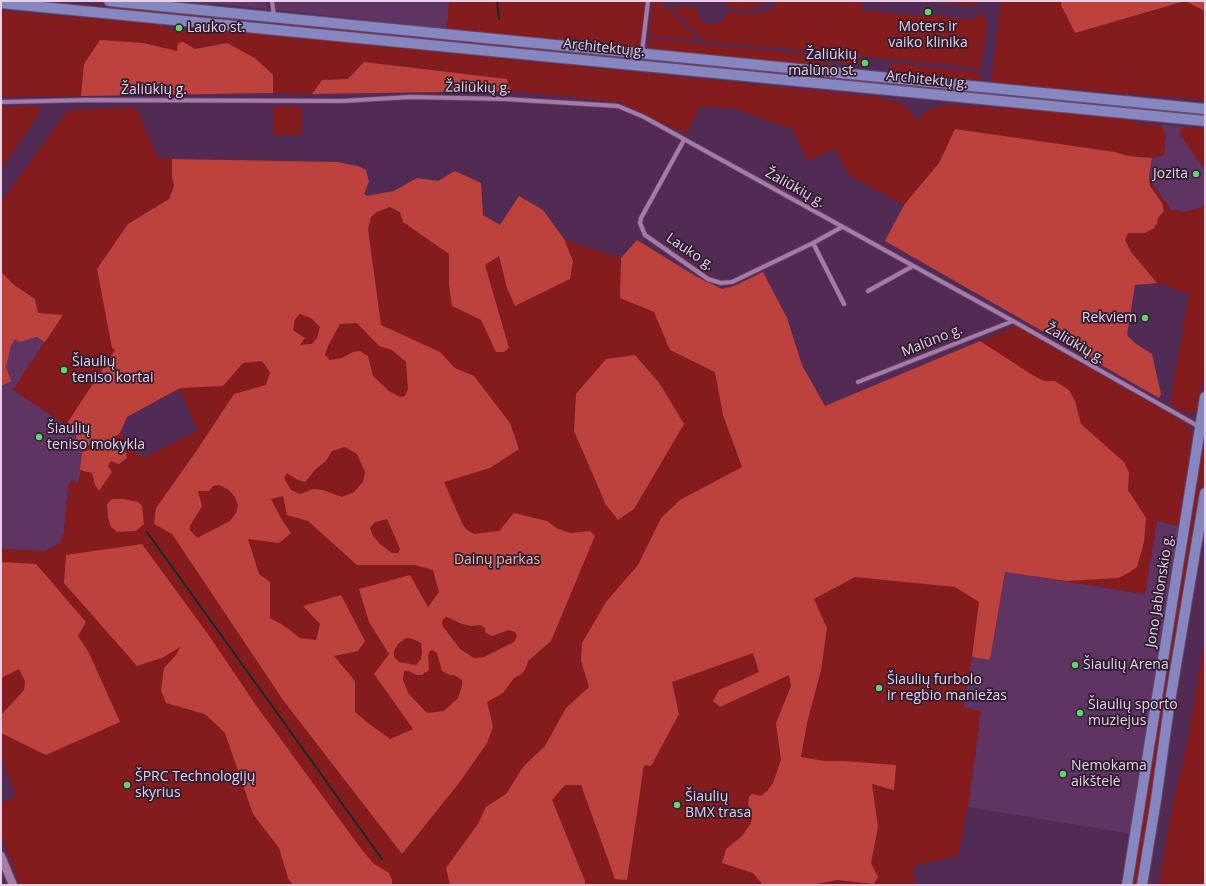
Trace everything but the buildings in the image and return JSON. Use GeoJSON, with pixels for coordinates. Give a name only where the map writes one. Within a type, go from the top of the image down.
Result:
{"type":"FeatureCollection","features":[{"type":"Feature","properties":{"kind":"main road","name":"Architektų g."},"geometry":{"type":"LineString","coordinates":[[109,1],[1205,109]]}},
{"type":"Feature","properties":{"kind":"main road","name":"Architektų g."},"geometry":{"type":"LineString","coordinates":[[1,4],[274,29],[1205,121]]}},
{"type":"Feature","properties":{"kind":"main road"},"geometry":{"type":"LineString","coordinates":[[274,17],[274,29]]}},
{"type":"Feature","properties":{"kind":"main road"},"geometry":{"type":"LineString","coordinates":[[535,55],[536,43]]}},
{"type":"Feature","properties":{"kind":"main road"},"geometry":{"type":"LineString","coordinates":[[743,76],[744,64]]}},
{"type":"Feature","properties":{"kind":"main road"},"geometry":{"type":"LineString","coordinates":[[1038,105],[1040,93]]}},
{"type":"Feature","properties":{"kind":"main road"},"geometry":{"type":"LineString","coordinates":[[1171,117],[1172,106]]}},
{"type":"Feature","properties":{"kind":"main road","name":"Jono Jablonskio g."},"geometry":{"type":"LineString","coordinates":[[1127,885],[1203,429],[1205,397]]}},
{"type":"Feature","properties":{"kind":"main road","name":"Jono Jablonskio g."},"geometry":{"type":"LineString","coordinates":[[1142,885],[1169,707],[1205,493]]}},
{"type":"Feature","properties":{"kind":"main road"},"geometry":{"type":"LineString","coordinates":[[1,856],[13,885]]}},
{"type":"Feature","properties":{"kind":"street"},"geometry":{"type":"LineString","coordinates":[[272,1],[274,17]]}},
{"type":"Feature","properties":{"kind":"street"},"geometry":{"type":"LineString","coordinates":[[642,54],[648,1]]}},
{"type":"Feature","properties":{"kind":"street","name":"Žaliūkių g."},"geometry":{"type":"LineString","coordinates":[[1,102],[87,100],[342,101],[410,97],[504,99],[608,104],[618,106],[627,109],[842,226],[1203,429]]}},
{"type":"Feature","properties":{"kind":"street","name":"Lauko g."},"geometry":{"type":"LineString","coordinates":[[684,140],[641,218],[641,227],[644,235],[708,279],[721,283],[732,282],[813,243],[842,226]]}},
{"type":"Feature","properties":{"kind":"street"},"geometry":{"type":"LineString","coordinates":[[813,243],[844,304]]}},
{"type":"Feature","properties":{"kind":"street"},"geometry":{"type":"LineString","coordinates":[[868,291],[913,266]]}},
{"type":"Feature","properties":{"kind":"street","name":"Malūno g."},"geometry":{"type":"LineString","coordinates":[[858,382],[1013,321]]}},
{"type":"Feature","properties":{"kind":"shaded area"},"geometry":{"type":"Polygon","coordinates":[[[172,1],[266,1],[267,9],[219,4],[196,5],[172,3],[172,1]]]}},
{"type":"Feature","properties":{"kind":"shaded area"},"geometry":{"type":"Polygon","coordinates":[[[275,1],[449,1],[447,29],[276,10],[275,1]]]}},
{"type":"Feature","properties":{"kind":"shaded area"},"geometry":{"type":"Polygon","coordinates":[[[1159,125],[1185,127],[1182,128],[1180,135],[1205,170],[1205,204],[1201,208],[1183,212],[1171,210],[1149,179],[1152,158],[1159,157],[1163,127],[1159,125]]]}},
{"type":"Feature","properties":{"kind":"shaded area","name":"Šiaulių teniso mokykla"},"geometry":{"type":"Polygon","coordinates":[[[63,315],[66,425],[77,429],[75,445],[83,446],[79,482],[68,486],[64,533],[59,543],[45,551],[1,549],[1,395],[2,386],[11,381],[6,367],[11,346],[15,339],[19,342],[37,337],[63,315]]]}},
{"type":"Feature","properties":{"kind":"shaded area"},"geometry":{"type":"Polygon","coordinates":[[[1157,521],[1180,526],[1132,834],[968,807],[981,711],[963,708],[972,657],[990,660],[1005,572],[1145,594],[1157,521]]]}},
{"type":"Feature","properties":{"kind":"green space"},"geometry":{"type":"Polygon","coordinates":[[[2,1],[43,1],[220,17],[195,17],[2,1]]]}},
{"type":"Feature","properties":{"kind":"green space"},"geometry":{"type":"Polygon","coordinates":[[[449,1],[645,1],[641,44],[636,49],[447,29],[449,1]]]}},
{"type":"Feature","properties":{"kind":"green space"},"geometry":{"type":"Polygon","coordinates":[[[653,1],[660,1],[699,40],[649,36],[653,1]]]}},
{"type":"Feature","properties":{"kind":"green space"},"geometry":{"type":"Polygon","coordinates":[[[728,1],[766,1],[760,7],[744,10],[728,8],[728,1]]]}},
{"type":"Feature","properties":{"kind":"green space"},"geometry":{"type":"Polygon","coordinates":[[[778,1],[854,1],[854,3],[862,1],[861,8],[863,10],[975,20],[977,13],[980,13],[987,21],[981,68],[704,41],[670,6],[697,8],[697,13],[701,21],[712,25],[721,22],[726,17],[728,11],[744,13],[764,12],[772,8],[778,1]]]}},
{"type":"Feature","properties":{"kind":"green space"},"geometry":{"type":"Polygon","coordinates":[[[926,1],[978,1],[976,6],[926,1]]]}},
{"type":"Feature","properties":{"kind":"green space"},"geometry":{"type":"Polygon","coordinates":[[[1001,1],[1062,1],[1061,5],[1075,33],[1185,1],[1205,11],[1205,100],[991,83],[1001,1]]]}},
{"type":"Feature","properties":{"kind":"green space"},"geometry":{"type":"Polygon","coordinates":[[[1062,1],[1185,1],[1075,33],[1061,5],[1062,1]]]}},
{"type":"Feature","properties":{"kind":"green space"},"geometry":{"type":"Polygon","coordinates":[[[1185,1],[1205,1],[1205,11],[1185,1]]]}},
{"type":"Feature","properties":{"kind":"green space"},"geometry":{"type":"Polygon","coordinates":[[[1,11],[153,23],[178,31],[208,30],[275,35],[879,97],[902,104],[913,113],[912,118],[920,120],[923,113],[938,106],[954,105],[1001,108],[1016,107],[1127,118],[1141,124],[1159,125],[1163,127],[1166,136],[1164,155],[1152,158],[1128,156],[1115,152],[955,129],[939,163],[904,205],[849,175],[835,149],[808,161],[792,129],[735,109],[700,106],[686,134],[619,102],[511,91],[507,79],[364,62],[348,79],[322,80],[312,94],[273,93],[273,74],[227,43],[177,51],[143,43],[84,64],[81,96],[1,97],[1,11]]]}},
{"type":"Feature","properties":{"kind":"green space"},"geometry":{"type":"Polygon","coordinates":[[[279,22],[529,48],[531,50],[279,25],[279,22]]]}},
{"type":"Feature","properties":{"kind":"green space"},"geometry":{"type":"Polygon","coordinates":[[[649,38],[803,54],[832,64],[824,66],[654,50],[648,45],[649,38]]]}},
{"type":"Feature","properties":{"kind":"green space"},"geometry":{"type":"Polygon","coordinates":[[[100,40],[143,43],[177,51],[178,43],[183,42],[195,49],[227,43],[255,58],[273,75],[273,93],[81,96],[84,64],[100,40]]]}},
{"type":"Feature","properties":{"kind":"green space"},"geometry":{"type":"Polygon","coordinates":[[[540,48],[738,68],[739,70],[540,52],[538,50],[540,48]]]}},
{"type":"Feature","properties":{"kind":"green space"},"geometry":{"type":"Polygon","coordinates":[[[816,55],[861,60],[861,65],[835,62],[816,55]]]}},
{"type":"Feature","properties":{"kind":"green space"},"geometry":{"type":"Polygon","coordinates":[[[364,62],[507,79],[511,91],[312,94],[322,80],[348,79],[364,62]]]}},
{"type":"Feature","properties":{"kind":"green space"},"geometry":{"type":"Polygon","coordinates":[[[894,63],[981,72],[980,82],[889,73],[889,67],[894,63]]]}},
{"type":"Feature","properties":{"kind":"green space"},"geometry":{"type":"Polygon","coordinates":[[[747,69],[1034,98],[747,71],[747,69]]]}},
{"type":"Feature","properties":{"kind":"green space"},"geometry":{"type":"Polygon","coordinates":[[[1044,99],[1167,110],[1169,113],[1045,101],[1044,99]]]}},
{"type":"Feature","properties":{"kind":"green space"},"geometry":{"type":"Polygon","coordinates":[[[38,106],[41,111],[1,170],[1,107],[38,106]]]}},
{"type":"Feature","properties":{"kind":"green space"},"geometry":{"type":"Polygon","coordinates":[[[273,106],[301,107],[301,135],[273,135],[273,106]]]}},
{"type":"Feature","properties":{"kind":"green space","name":"Dainų parkas"},"geometry":{"type":"Polygon","coordinates":[[[136,107],[158,158],[337,162],[358,166],[366,170],[369,181],[364,194],[367,196],[394,191],[417,178],[438,181],[455,171],[481,183],[483,215],[500,225],[519,196],[543,210],[564,239],[621,258],[637,240],[697,277],[722,289],[734,286],[763,272],[787,318],[802,365],[825,406],[1016,326],[1185,423],[1190,428],[1193,435],[1180,526],[1157,521],[1145,594],[1005,572],[990,660],[972,657],[963,707],[981,711],[968,807],[958,856],[913,866],[916,885],[20,885],[1,835],[1,803],[16,797],[1,756],[1,549],[45,551],[59,543],[64,533],[68,486],[71,481],[79,482],[83,446],[75,445],[76,429],[66,425],[13,390],[62,315],[1,309],[1,202],[68,110],[136,107]],[[180,389],[127,417],[120,433],[142,458],[198,431],[180,389]]]}},
{"type":"Feature","properties":{"kind":"green space"},"geometry":{"type":"Polygon","coordinates":[[[1185,127],[1205,128],[1205,170],[1180,135],[1181,129],[1185,127]]]}},
{"type":"Feature","properties":{"kind":"green space"},"geometry":{"type":"Polygon","coordinates":[[[955,129],[1115,152],[1128,156],[1152,158],[1149,176],[1150,186],[1162,203],[1164,211],[1158,218],[1153,229],[1145,233],[1128,233],[1125,240],[1131,252],[1157,283],[1135,285],[1127,335],[1136,344],[1152,354],[1161,394],[1159,398],[885,241],[904,205],[939,163],[955,129]]]}},
{"type":"Feature","properties":{"kind":"green space"},"geometry":{"type":"Polygon","coordinates":[[[172,159],[337,162],[358,166],[366,170],[369,181],[364,194],[367,196],[394,191],[417,178],[438,181],[455,171],[481,183],[483,215],[500,225],[519,196],[543,210],[564,239],[573,261],[570,279],[515,306],[507,288],[499,256],[485,265],[509,348],[504,352],[496,352],[481,320],[452,306],[449,285],[449,254],[403,222],[400,212],[390,207],[377,212],[371,217],[368,229],[381,325],[440,352],[455,368],[474,376],[510,423],[519,449],[490,468],[444,482],[463,525],[467,530],[474,534],[499,531],[514,513],[547,521],[558,529],[571,533],[590,531],[595,536],[551,641],[528,661],[525,670],[514,678],[503,693],[487,702],[493,727],[487,743],[459,783],[402,854],[283,700],[172,534],[154,524],[156,508],[234,394],[266,385],[270,372],[262,361],[243,363],[223,386],[180,388],[127,417],[120,433],[111,440],[83,446],[75,445],[77,429],[66,425],[115,350],[112,348],[97,269],[128,224],[169,199],[174,186],[172,176],[172,159]],[[300,314],[295,319],[293,330],[305,338],[300,345],[312,344],[317,338],[320,327],[311,318],[300,314]],[[357,323],[340,324],[328,346],[325,355],[330,360],[342,358],[353,352],[360,351],[368,356],[373,376],[389,391],[400,397],[405,396],[408,389],[406,362],[392,350],[379,346],[357,323]],[[345,447],[332,451],[326,461],[315,470],[305,482],[298,480],[287,473],[284,478],[291,490],[300,494],[313,489],[323,490],[342,497],[354,492],[363,482],[365,472],[357,454],[345,447]],[[219,485],[213,486],[209,491],[198,491],[202,506],[190,526],[190,530],[197,538],[230,521],[236,513],[238,505],[235,497],[229,490],[219,485]],[[283,496],[271,499],[291,533],[279,543],[248,539],[259,574],[270,582],[270,618],[283,625],[300,638],[316,640],[320,624],[303,606],[341,595],[365,641],[358,651],[334,656],[355,681],[355,712],[390,739],[413,729],[374,674],[389,654],[369,622],[359,589],[410,575],[428,607],[439,592],[433,570],[415,565],[357,565],[308,521],[287,515],[283,496]],[[387,519],[375,522],[370,528],[373,536],[380,544],[392,553],[398,553],[400,549],[387,519]],[[447,617],[443,619],[442,625],[460,649],[474,658],[484,657],[514,642],[517,636],[515,632],[509,630],[492,636],[486,633],[484,627],[480,625],[472,626],[462,624],[447,617]],[[406,638],[398,644],[394,651],[394,657],[399,662],[416,665],[421,659],[421,643],[413,639],[406,638]],[[433,650],[430,651],[428,655],[429,670],[422,675],[404,671],[403,680],[408,693],[427,713],[444,711],[458,698],[462,686],[462,680],[454,675],[450,675],[442,671],[437,653],[433,650]]]}},
{"type":"Feature","properties":{"kind":"green space"},"geometry":{"type":"Polygon","coordinates":[[[1149,179],[1171,210],[1183,212],[1201,208],[1205,204],[1205,367],[1198,407],[1196,412],[1192,413],[1186,414],[1170,404],[1189,294],[1157,283],[1131,252],[1125,240],[1128,233],[1145,233],[1157,223],[1158,218],[1164,211],[1162,203],[1150,186],[1149,179]]]}},
{"type":"Feature","properties":{"kind":"green space"},"geometry":{"type":"Polygon","coordinates":[[[637,240],[697,277],[722,289],[734,286],[763,272],[787,318],[802,365],[825,406],[980,341],[1034,376],[1044,381],[1055,381],[1069,390],[1075,401],[1081,424],[1124,462],[1129,473],[1128,490],[1146,518],[1144,542],[1137,567],[1118,578],[1066,581],[1005,572],[990,660],[972,657],[979,602],[955,587],[855,577],[814,599],[827,628],[821,670],[807,723],[801,757],[824,761],[896,765],[894,790],[872,784],[878,827],[871,863],[878,877],[874,884],[837,880],[812,885],[763,885],[753,873],[722,863],[726,849],[742,836],[751,823],[752,818],[748,804],[749,797],[752,794],[761,796],[768,790],[773,783],[781,760],[776,723],[791,686],[789,675],[720,707],[713,701],[719,690],[759,672],[753,653],[672,682],[679,714],[651,766],[644,765],[627,880],[615,879],[581,785],[565,785],[552,800],[585,881],[585,885],[450,885],[446,868],[478,824],[486,807],[506,794],[523,767],[545,746],[566,708],[589,687],[581,661],[582,643],[606,602],[638,565],[661,518],[680,500],[742,467],[723,415],[715,372],[670,350],[654,312],[620,298],[621,258],[637,240]]]}},
{"type":"Feature","properties":{"kind":"green space"},"geometry":{"type":"Polygon","coordinates":[[[1,272],[14,285],[35,299],[38,313],[63,315],[45,342],[37,337],[19,342],[15,339],[11,346],[6,367],[11,381],[1,386],[1,272]]]}},
{"type":"Feature","properties":{"kind":"green space"},"geometry":{"type":"Polygon","coordinates":[[[635,355],[660,384],[684,424],[634,509],[618,520],[606,505],[574,431],[576,394],[606,359],[635,355]]]}},
{"type":"Feature","properties":{"kind":"green space"},"geometry":{"type":"Polygon","coordinates":[[[1204,435],[1205,465],[1137,885],[1134,885],[1134,869],[1204,435]]]}},
{"type":"Feature","properties":{"kind":"green space"},"geometry":{"type":"Polygon","coordinates":[[[123,441],[127,458],[119,464],[111,461],[108,466],[112,472],[99,491],[95,485],[92,473],[80,470],[82,452],[123,441]]]}},
{"type":"Feature","properties":{"kind":"green space"},"geometry":{"type":"Polygon","coordinates":[[[112,499],[123,499],[138,502],[142,506],[144,524],[136,531],[117,532],[111,527],[108,518],[107,504],[112,499]]]}},
{"type":"Feature","properties":{"kind":"green space"},"geometry":{"type":"Polygon","coordinates":[[[142,544],[210,637],[255,704],[362,850],[374,864],[389,873],[392,880],[392,885],[293,885],[288,878],[279,848],[253,814],[225,733],[205,714],[166,703],[161,690],[164,668],[177,654],[180,647],[162,658],[137,666],[64,583],[66,555],[142,544]]]}},
{"type":"Feature","properties":{"kind":"green space"},"geometry":{"type":"Polygon","coordinates":[[[1,562],[36,564],[86,622],[78,636],[89,653],[120,722],[46,755],[1,733],[1,715],[24,690],[25,681],[19,669],[1,678],[1,562]]]}},
{"type":"Feature","properties":{"kind":"green space"},"geometry":{"type":"Polygon","coordinates":[[[1205,633],[1205,885],[1159,885],[1172,808],[1188,740],[1205,633]]]}},
{"type":"Feature","properties":{"kind":"waterway"},"geometry":{"type":"LineString","coordinates":[[497,1],[499,19]]}},
{"type":"Feature","properties":{"kind":"waterway"},"geometry":{"type":"LineString","coordinates":[[147,532],[382,859]]}},
{"type":"Feature","properties":{"kind":"place","name":"Moters ir vaiko klinika"},"geometry":{"type":"Point","coordinates":[928,12]}},
{"type":"Feature","properties":{"kind":"place","name":"Lauko st."},"geometry":{"type":"Point","coordinates":[179,28]}},
{"type":"Feature","properties":{"kind":"place","name":"Žaliūkių malūno st."},"geometry":{"type":"Point","coordinates":[865,63]}},
{"type":"Feature","properties":{"kind":"place","name":"Jozita"},"geometry":{"type":"Point","coordinates":[1196,174]}},
{"type":"Feature","properties":{"kind":"place","name":"Rekviem"},"geometry":{"type":"Point","coordinates":[1145,318]}},
{"type":"Feature","properties":{"kind":"place","name":"Šiaulių teniso kortai"},"geometry":{"type":"Point","coordinates":[64,370]}},
{"type":"Feature","properties":{"kind":"place","name":"Šiaulių teniso mokykla"},"geometry":{"type":"Point","coordinates":[39,437]}},
{"type":"Feature","properties":{"kind":"place","name":"Šiaulių Arena"},"geometry":{"type":"Point","coordinates":[1075,665]}},
{"type":"Feature","properties":{"kind":"place","name":"Šiaulių furbolo ir regbio maniežas"},"geometry":{"type":"Point","coordinates":[879,688]}},
{"type":"Feature","properties":{"kind":"place","name":"Šiaulių sporto muziejus"},"geometry":{"type":"Point","coordinates":[1080,713]}},
{"type":"Feature","properties":{"kind":"place","name":"Nemokama aikštelė"},"geometry":{"type":"Point","coordinates":[1063,774]}},
{"type":"Feature","properties":{"kind":"place","name":"ŠPRC Technologijų skyrius"},"geometry":{"type":"Point","coordinates":[127,785]}},
{"type":"Feature","properties":{"kind":"place","name":"Šiaulių BMX trasa"},"geometry":{"type":"Point","coordinates":[677,805]}}]}
